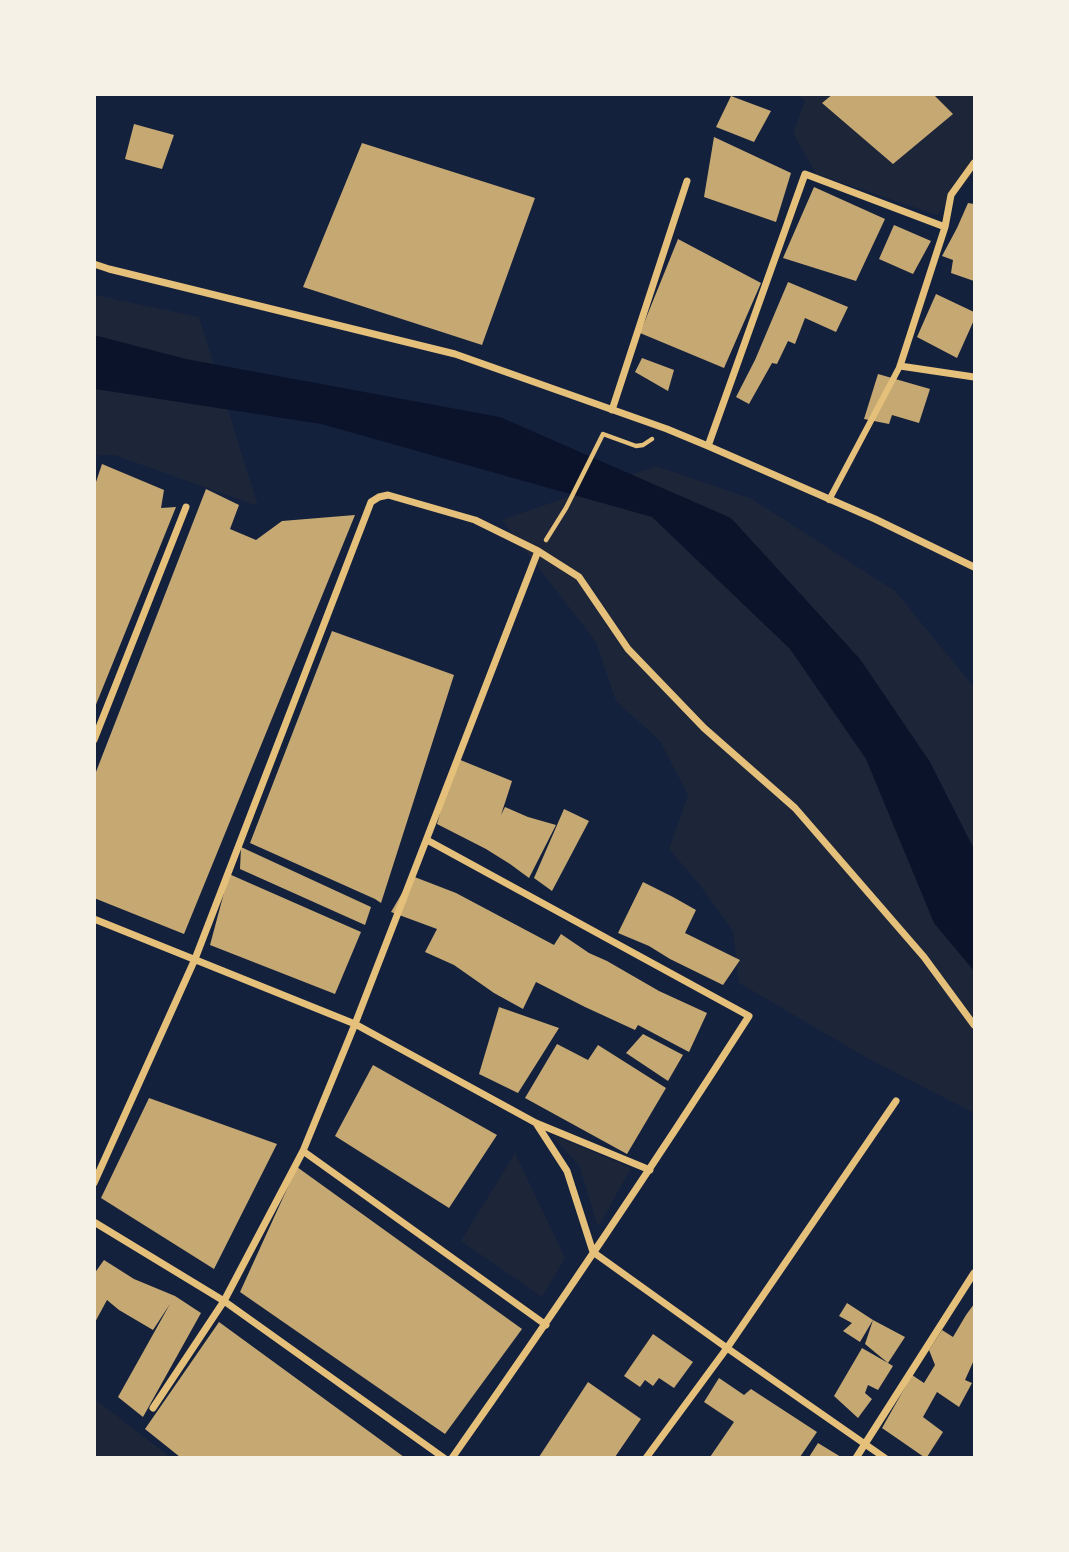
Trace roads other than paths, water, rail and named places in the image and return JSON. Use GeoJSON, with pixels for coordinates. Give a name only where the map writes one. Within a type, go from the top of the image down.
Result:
{"type":"FeatureCollection","features":[{"type":"Feature","properties":{"kind":"street"},"geometry":{"type":"LineString","coordinates":[[830,500],[900,366],[945,228],[951,195],[975,163]]}},
{"type":"Feature","properties":{"kind":"street"},"geometry":{"type":"LineString","coordinates":[[708,446],[805,174],[945,228]]}},
{"type":"Feature","properties":{"kind":"street"},"geometry":{"type":"LineString","coordinates":[[612,410],[687,181]]}},
{"type":"Feature","properties":{"kind":"street"},"geometry":{"type":"LineString","coordinates":[[94,264],[455,354],[667,429],[875,519],[975,567]]}},
{"type":"Feature","properties":{"kind":"street"},"geometry":{"type":"LineString","coordinates":[[900,366],[975,377]]}},
{"type":"Feature","properties":{"kind":"street"},"geometry":{"type":"LineString","coordinates":[[94,1183],[195,959],[371,502],[379,496],[388,495],[475,520],[538,551],[579,578],[628,649],[704,728],[795,808],[924,957],[975,1025]]}},
{"type":"Feature","properties":{"kind":"street"},"geometry":{"type":"LineString","coordinates":[[94,740],[186,507]]}},
{"type":"Feature","properties":{"kind":"street"},"geometry":{"type":"LineString","coordinates":[[153,1408],[224,1301],[303,1151],[355,1024],[538,551]]}},
{"type":"Feature","properties":{"kind":"street"},"geometry":{"type":"LineString","coordinates":[[426,840],[749,1016],[546,1325],[452,1458]]}},
{"type":"Feature","properties":{"kind":"street"},"geometry":{"type":"LineString","coordinates":[[94,919],[355,1024],[536,1123],[650,1170]]}},
{"type":"Feature","properties":{"kind":"street"},"geometry":{"type":"LineString","coordinates":[[646,1458],[727,1348],[896,1101]]}},
{"type":"Feature","properties":{"kind":"street"},"geometry":{"type":"LineString","coordinates":[[536,1123],[567,1171],[593,1252],[885,1458]]}},
{"type":"Feature","properties":{"kind":"street"},"geometry":{"type":"LineString","coordinates":[[303,1151],[546,1325]]}},
{"type":"Feature","properties":{"kind":"street"},"geometry":{"type":"LineString","coordinates":[[94,1222],[224,1301],[444,1458]]}},
{"type":"Feature","properties":{"kind":"street"},"geometry":{"type":"LineString","coordinates":[[856,1458],[975,1273]]}}]}
